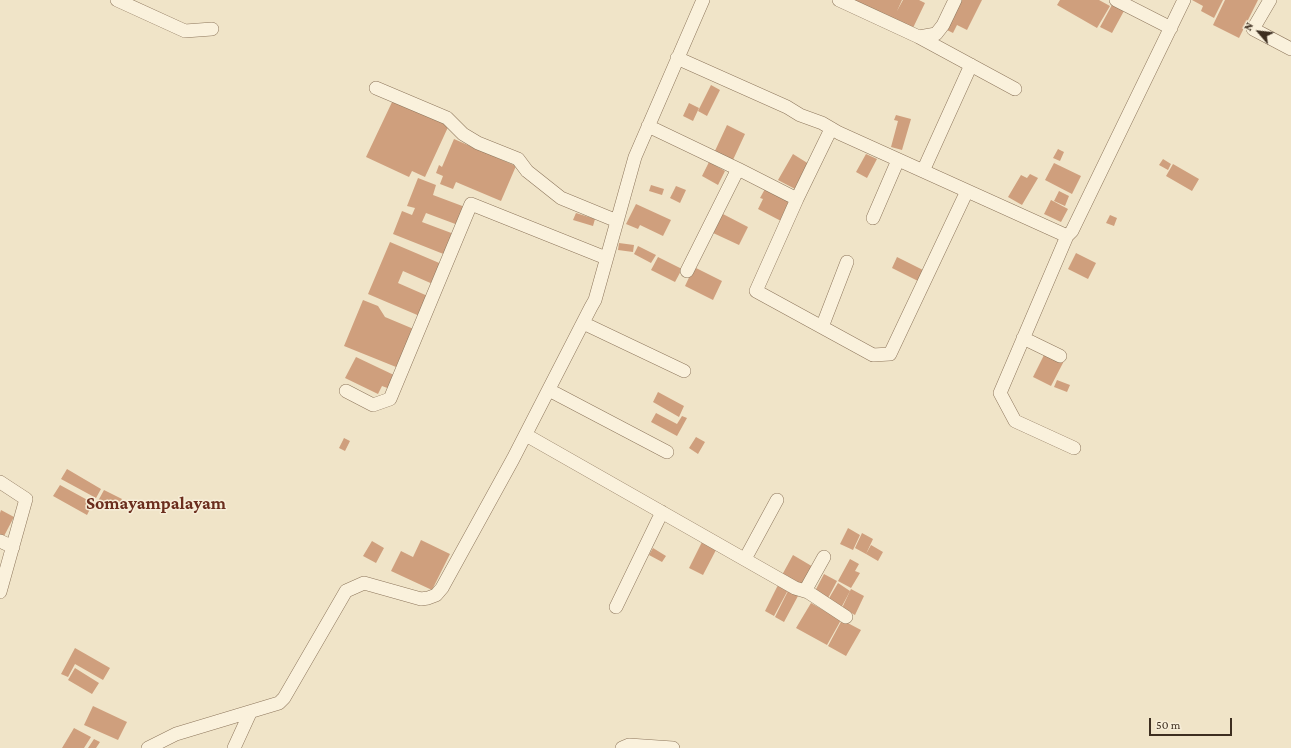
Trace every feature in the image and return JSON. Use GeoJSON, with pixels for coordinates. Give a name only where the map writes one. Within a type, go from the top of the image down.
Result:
{"type":"FeatureCollection","features":[{"type":"Feature","properties":{"kind":"street"},"geometry":{"type":"LineString","coordinates":[[117,0],[185,31],[212,29]]}},
{"type":"Feature","properties":{"kind":"street"},"geometry":{"type":"LineString","coordinates":[[148,748],[176,734],[276,705],[282,701],[346,590],[364,583],[421,599],[436,595],[446,581],[526,435],[595,300],[635,157],[703,0]]}},
{"type":"Feature","properties":{"kind":"street"},"geometry":{"type":"LineString","coordinates":[[839,0],[919,37],[1016,89]]}},
{"type":"Feature","properties":{"kind":"street"},"geometry":{"type":"LineString","coordinates":[[919,37],[936,34],[943,25],[955,0]]}},
{"type":"Feature","properties":{"kind":"street"},"geometry":{"type":"LineString","coordinates":[[1116,0],[1171,28]]}},
{"type":"Feature","properties":{"kind":"street"},"geometry":{"type":"LineString","coordinates":[[1074,448],[1015,421],[1000,393],[1067,236],[1072,231],[1184,0]]}},
{"type":"Feature","properties":{"kind":"street"},"geometry":{"type":"LineString","coordinates":[[1270,0],[1253,29],[1291,49]]}},
{"type":"Feature","properties":{"kind":"street"},"geometry":{"type":"LineString","coordinates":[[677,58],[1067,236]]}},
{"type":"Feature","properties":{"kind":"street"},"geometry":{"type":"LineString","coordinates":[[923,171],[971,65]]}},
{"type":"Feature","properties":{"kind":"street"},"geometry":{"type":"LineString","coordinates":[[376,88],[447,118],[463,134],[478,143],[518,159],[527,171],[561,198],[617,221]]}},
{"type":"Feature","properties":{"kind":"street"},"geometry":{"type":"LineString","coordinates":[[648,126],[797,199]]}},
{"type":"Feature","properties":{"kind":"street"},"geometry":{"type":"LineString","coordinates":[[831,129],[797,199],[756,291],[873,355],[890,354],[967,191]]}},
{"type":"Feature","properties":{"kind":"street"},"geometry":{"type":"LineString","coordinates":[[873,218],[898,160]]}},
{"type":"Feature","properties":{"kind":"street"},"geometry":{"type":"LineString","coordinates":[[687,270],[738,169]]}},
{"type":"Feature","properties":{"kind":"street"},"geometry":{"type":"LineString","coordinates":[[346,392],[373,405],[390,399],[471,204],[606,258]]}},
{"type":"Feature","properties":{"kind":"street"},"geometry":{"type":"LineString","coordinates":[[822,327],[847,262]]}},
{"type":"Feature","properties":{"kind":"street"},"geometry":{"type":"LineString","coordinates":[[583,323],[684,371]]}},
{"type":"Feature","properties":{"kind":"street"},"geometry":{"type":"LineString","coordinates":[[1023,338],[1060,356]]}},
{"type":"Feature","properties":{"kind":"street"},"geometry":{"type":"LineString","coordinates":[[549,390],[667,452]]}},
{"type":"Feature","properties":{"kind":"street"},"geometry":{"type":"LineString","coordinates":[[526,435],[795,588],[805,591],[846,617]]}},
{"type":"Feature","properties":{"kind":"street"},"geometry":{"type":"LineString","coordinates":[[0,482],[26,499],[0,592]]}},
{"type":"Feature","properties":{"kind":"street"},"geometry":{"type":"LineString","coordinates":[[745,559],[777,500]]}},
{"type":"Feature","properties":{"kind":"street"},"geometry":{"type":"LineString","coordinates":[[616,607],[662,512]]}},
{"type":"Feature","properties":{"kind":"street"},"geometry":{"type":"LineString","coordinates":[[0,541],[13,547]]}},
{"type":"Feature","properties":{"kind":"street"},"geometry":{"type":"LineString","coordinates":[[805,591],[824,557]]}},
{"type":"Feature","properties":{"kind":"street"},"geometry":{"type":"LineString","coordinates":[[234,748],[250,713]]}},
{"type":"Feature","properties":{"kind":"street"},"geometry":{"type":"LineString","coordinates":[[622,748],[629,745],[673,748]]}},
{"type":"Feature","properties":{"kind":"building"},"geometry":{"type":"Polygon","coordinates":[[[848,0],[902,0],[897,11],[903,0],[919,0],[925,3],[912,30],[848,0]]]}},
{"type":"Feature","properties":{"kind":"building"},"geometry":{"type":"Polygon","coordinates":[[[959,0],[982,0],[967,30],[957,25],[953,33],[947,30],[959,0]]]}},
{"type":"Feature","properties":{"kind":"building"},"geometry":{"type":"Polygon","coordinates":[[[1060,0],[1099,0],[1110,6],[1097,28],[1057,5],[1060,0]]]}},
{"type":"Feature","properties":{"kind":"building"},"geometry":{"type":"Polygon","coordinates":[[[1192,0],[1223,0],[1214,18],[1201,11],[1203,6],[1192,0]]]}},
{"type":"Feature","properties":{"kind":"building"},"geometry":{"type":"Polygon","coordinates":[[[1225,0],[1258,0],[1239,38],[1213,25],[1225,0]]]}},
{"type":"Feature","properties":{"kind":"building"},"geometry":{"type":"Polygon","coordinates":[[[1113,3],[1125,9],[1112,33],[1100,27],[1113,3]]]}},
{"type":"Feature","properties":{"kind":"building"},"geometry":{"type":"Polygon","coordinates":[[[711,85],[720,90],[707,116],[698,111],[711,85]]]}},
{"type":"Feature","properties":{"kind":"building"},"geometry":{"type":"Polygon","coordinates":[[[393,100],[449,125],[425,177],[412,171],[409,177],[366,157],[393,100]]]}},
{"type":"Feature","properties":{"kind":"building"},"geometry":{"type":"Polygon","coordinates":[[[689,103],[699,108],[693,121],[683,116],[689,103]]]}},
{"type":"Feature","properties":{"kind":"building"},"geometry":{"type":"Polygon","coordinates":[[[896,115],[911,119],[902,150],[891,147],[898,121],[894,120],[896,115]]]}},
{"type":"Feature","properties":{"kind":"building"},"geometry":{"type":"Polygon","coordinates":[[[727,125],[745,134],[732,162],[714,153],[727,125]]]}},
{"type":"Feature","properties":{"kind":"building"},"geometry":{"type":"Polygon","coordinates":[[[454,139],[516,166],[501,201],[456,182],[453,189],[440,184],[443,176],[436,173],[439,165],[442,167],[454,139]]]}},
{"type":"Feature","properties":{"kind":"building"},"geometry":{"type":"Polygon","coordinates":[[[1058,149],[1064,152],[1060,161],[1053,158],[1058,149]]]}},
{"type":"Feature","properties":{"kind":"building"},"geometry":{"type":"Polygon","coordinates":[[[793,154],[809,164],[795,189],[778,180],[793,154]]]}},
{"type":"Feature","properties":{"kind":"building"},"geometry":{"type":"Polygon","coordinates":[[[866,154],[877,159],[867,178],[856,172],[866,154]]]}},
{"type":"Feature","properties":{"kind":"building"},"geometry":{"type":"Polygon","coordinates":[[[1163,159],[1171,164],[1168,170],[1159,165],[1163,159]]]}},
{"type":"Feature","properties":{"kind":"building"},"geometry":{"type":"Polygon","coordinates":[[[709,162],[725,171],[718,185],[702,176],[709,162]]]}},
{"type":"Feature","properties":{"kind":"building"},"geometry":{"type":"Polygon","coordinates":[[[1054,163],[1081,176],[1072,194],[1045,180],[1054,163]]]}},
{"type":"Feature","properties":{"kind":"building"},"geometry":{"type":"Polygon","coordinates":[[[1173,164],[1199,179],[1192,191],[1166,176],[1173,164]]]}},
{"type":"Feature","properties":{"kind":"building"},"geometry":{"type":"Polygon","coordinates":[[[1030,174],[1038,178],[1022,205],[1008,197],[1021,175],[1027,178],[1030,174]]]}},
{"type":"Feature","properties":{"kind":"building"},"geometry":{"type":"Polygon","coordinates":[[[418,178],[436,185],[433,195],[465,207],[458,225],[426,213],[422,222],[454,234],[446,255],[393,234],[402,211],[412,215],[415,208],[407,206],[418,178]]]}},
{"type":"Feature","properties":{"kind":"building"},"geometry":{"type":"Polygon","coordinates":[[[651,185],[664,189],[662,195],[649,191],[651,185]]]}},
{"type":"Feature","properties":{"kind":"building"},"geometry":{"type":"Polygon","coordinates":[[[676,186],[686,190],[680,203],[670,198],[676,186]]]}},
{"type":"Feature","properties":{"kind":"building"},"geometry":{"type":"Polygon","coordinates":[[[765,189],[790,202],[781,221],[758,209],[763,199],[760,198],[765,189]]]}},
{"type":"Feature","properties":{"kind":"building"},"geometry":{"type":"Polygon","coordinates":[[[1059,191],[1069,196],[1065,206],[1054,201],[1059,191]]]}},
{"type":"Feature","properties":{"kind":"building"},"geometry":{"type":"Polygon","coordinates":[[[1051,200],[1068,209],[1061,222],[1044,214],[1051,200]]]}},
{"type":"Feature","properties":{"kind":"building"},"geometry":{"type":"Polygon","coordinates":[[[636,204],[671,220],[663,236],[640,225],[638,229],[626,224],[636,204]]]}},
{"type":"Feature","properties":{"kind":"building"},"geometry":{"type":"Polygon","coordinates":[[[576,213],[595,219],[593,226],[573,220],[576,213]]]}},
{"type":"Feature","properties":{"kind":"building"},"geometry":{"type":"Polygon","coordinates":[[[721,213],[748,227],[739,245],[711,232],[721,213]]]}},
{"type":"Feature","properties":{"kind":"building"},"geometry":{"type":"Polygon","coordinates":[[[1110,215],[1117,218],[1114,226],[1106,223],[1110,215]]]}},
{"type":"Feature","properties":{"kind":"building"},"geometry":{"type":"Polygon","coordinates":[[[390,242],[444,265],[435,285],[403,271],[398,283],[430,297],[422,317],[368,294],[390,242]]]}},
{"type":"Feature","properties":{"kind":"building"},"geometry":{"type":"Polygon","coordinates":[[[619,243],[634,245],[633,252],[618,250],[619,243]]]}},
{"type":"Feature","properties":{"kind":"building"},"geometry":{"type":"Polygon","coordinates":[[[638,246],[656,255],[651,263],[634,254],[638,246]]]}},
{"type":"Feature","properties":{"kind":"building"},"geometry":{"type":"Polygon","coordinates":[[[1076,253],[1096,263],[1088,279],[1068,269],[1076,253]]]}},
{"type":"Feature","properties":{"kind":"building"},"geometry":{"type":"Polygon","coordinates":[[[658,257],[682,269],[675,282],[651,270],[658,257]]]}},
{"type":"Feature","properties":{"kind":"building"},"geometry":{"type":"Polygon","coordinates":[[[897,257],[925,271],[920,282],[892,268],[897,257]]]}},
{"type":"Feature","properties":{"kind":"building"},"geometry":{"type":"Polygon","coordinates":[[[694,267],[722,281],[713,300],[685,286],[694,267]]]}},
{"type":"Feature","properties":{"kind":"building"},"geometry":{"type":"Polygon","coordinates":[[[363,300],[378,306],[385,317],[416,330],[401,369],[344,346],[363,300]]]}},
{"type":"Feature","properties":{"kind":"building"},"geometry":{"type":"Polygon","coordinates":[[[1046,351],[1064,361],[1051,386],[1033,377],[1046,351]]]}},
{"type":"Feature","properties":{"kind":"building"},"geometry":{"type":"Polygon","coordinates":[[[356,357],[396,376],[390,389],[382,386],[378,394],[345,378],[356,357]]]}},
{"type":"Feature","properties":{"kind":"building"},"geometry":{"type":"Polygon","coordinates":[[[1057,380],[1070,385],[1067,392],[1054,387],[1057,380]]]}},
{"type":"Feature","properties":{"kind":"building"},"geometry":{"type":"Polygon","coordinates":[[[658,392],[684,406],[679,417],[653,402],[658,392]]]}},
{"type":"Feature","properties":{"kind":"building"},"geometry":{"type":"Polygon","coordinates":[[[656,413],[677,424],[682,416],[687,418],[677,436],[651,422],[656,413]]]}},
{"type":"Feature","properties":{"kind":"building"},"geometry":{"type":"Polygon","coordinates":[[[696,437],[705,442],[698,454],[689,448],[696,437]]]}},
{"type":"Feature","properties":{"kind":"building"},"geometry":{"type":"Polygon","coordinates":[[[344,438],[350,441],[345,451],[339,448],[344,438]]]}},
{"type":"Feature","properties":{"kind":"building"},"geometry":{"type":"Polygon","coordinates":[[[67,469],[101,489],[96,498],[61,479],[67,469]]]}},
{"type":"Feature","properties":{"kind":"building"},"geometry":{"type":"Polygon","coordinates":[[[60,485],[93,503],[87,515],[53,496],[60,485]]]}},
{"type":"Feature","properties":{"kind":"building"},"geometry":{"type":"Polygon","coordinates":[[[104,490],[122,499],[116,510],[98,501],[104,490]]]}},
{"type":"Feature","properties":{"kind":"building"},"geometry":{"type":"Polygon","coordinates":[[[1,510],[14,517],[4,536],[0,534],[1,510]]]}},
{"type":"Feature","properties":{"kind":"building"},"geometry":{"type":"Polygon","coordinates":[[[848,528],[860,535],[853,550],[840,544],[848,528]]]}},
{"type":"Feature","properties":{"kind":"building"},"geometry":{"type":"Polygon","coordinates":[[[862,533],[873,539],[866,554],[855,548],[862,533]]]}},
{"type":"Feature","properties":{"kind":"building"},"geometry":{"type":"Polygon","coordinates":[[[421,540],[450,554],[432,590],[391,571],[401,551],[413,557],[421,540]]]}},
{"type":"Feature","properties":{"kind":"building"},"geometry":{"type":"Polygon","coordinates":[[[372,541],[384,548],[376,563],[363,556],[372,541]]]}},
{"type":"Feature","properties":{"kind":"building"},"geometry":{"type":"Polygon","coordinates":[[[702,542],[716,550],[703,575],[689,568],[702,542]]]}},
{"type":"Feature","properties":{"kind":"building"},"geometry":{"type":"Polygon","coordinates":[[[871,545],[883,552],[878,561],[866,554],[871,545]]]}},
{"type":"Feature","properties":{"kind":"building"},"geometry":{"type":"Polygon","coordinates":[[[653,548],[666,556],[662,562],[649,555],[653,548]]]}},
{"type":"Feature","properties":{"kind":"building"},"geometry":{"type":"Polygon","coordinates":[[[793,555],[815,568],[804,587],[782,575],[793,555]]]}},
{"type":"Feature","properties":{"kind":"building"},"geometry":{"type":"Polygon","coordinates":[[[850,559],[859,564],[855,571],[860,573],[851,588],[838,581],[850,559]]]}},
{"type":"Feature","properties":{"kind":"building"},"geometry":{"type":"Polygon","coordinates":[[[824,574],[837,581],[827,600],[814,593],[824,574]]]}},
{"type":"Feature","properties":{"kind":"building"},"geometry":{"type":"Polygon","coordinates":[[[838,583],[850,591],[841,608],[828,600],[838,583]]]}},
{"type":"Feature","properties":{"kind":"building"},"geometry":{"type":"Polygon","coordinates":[[[778,585],[788,590],[774,616],[765,611],[778,585]]]}},
{"type":"Feature","properties":{"kind":"building"},"geometry":{"type":"Polygon","coordinates":[[[851,589],[864,596],[855,615],[842,608],[851,589]]]}},
{"type":"Feature","properties":{"kind":"building"},"geometry":{"type":"Polygon","coordinates":[[[788,591],[798,596],[784,622],[775,617],[788,591]]]}},
{"type":"Feature","properties":{"kind":"building"},"geometry":{"type":"Polygon","coordinates":[[[811,603],[841,620],[827,645],[796,628],[811,603]]]}},
{"type":"Feature","properties":{"kind":"building"},"geometry":{"type":"Polygon","coordinates":[[[842,620],[861,630],[846,656],[828,646],[842,620]]]}},
{"type":"Feature","properties":{"kind":"building"},"geometry":{"type":"Polygon","coordinates":[[[75,648],[110,668],[103,680],[75,664],[68,677],[61,674],[75,648]]]}},
{"type":"Feature","properties":{"kind":"building"},"geometry":{"type":"Polygon","coordinates":[[[75,668],[99,683],[92,694],[68,680],[75,668]]]}},
{"type":"Feature","properties":{"kind":"building"},"geometry":{"type":"Polygon","coordinates":[[[93,706],[127,722],[118,740],[84,725],[93,706]]]}},
{"type":"Feature","properties":{"kind":"building"},"geometry":{"type":"Polygon","coordinates":[[[74,728],[91,737],[84,748],[62,748],[74,728]]]}},
{"type":"Feature","properties":{"kind":"building"},"geometry":{"type":"Polygon","coordinates":[[[94,739],[100,742],[96,748],[88,748],[94,739]]]}},
{"type":"Feature","properties":{"kind":"district","name":"Somayampalayam"},"geometry":{"type":"Point","coordinates":[156,503]}}]}
